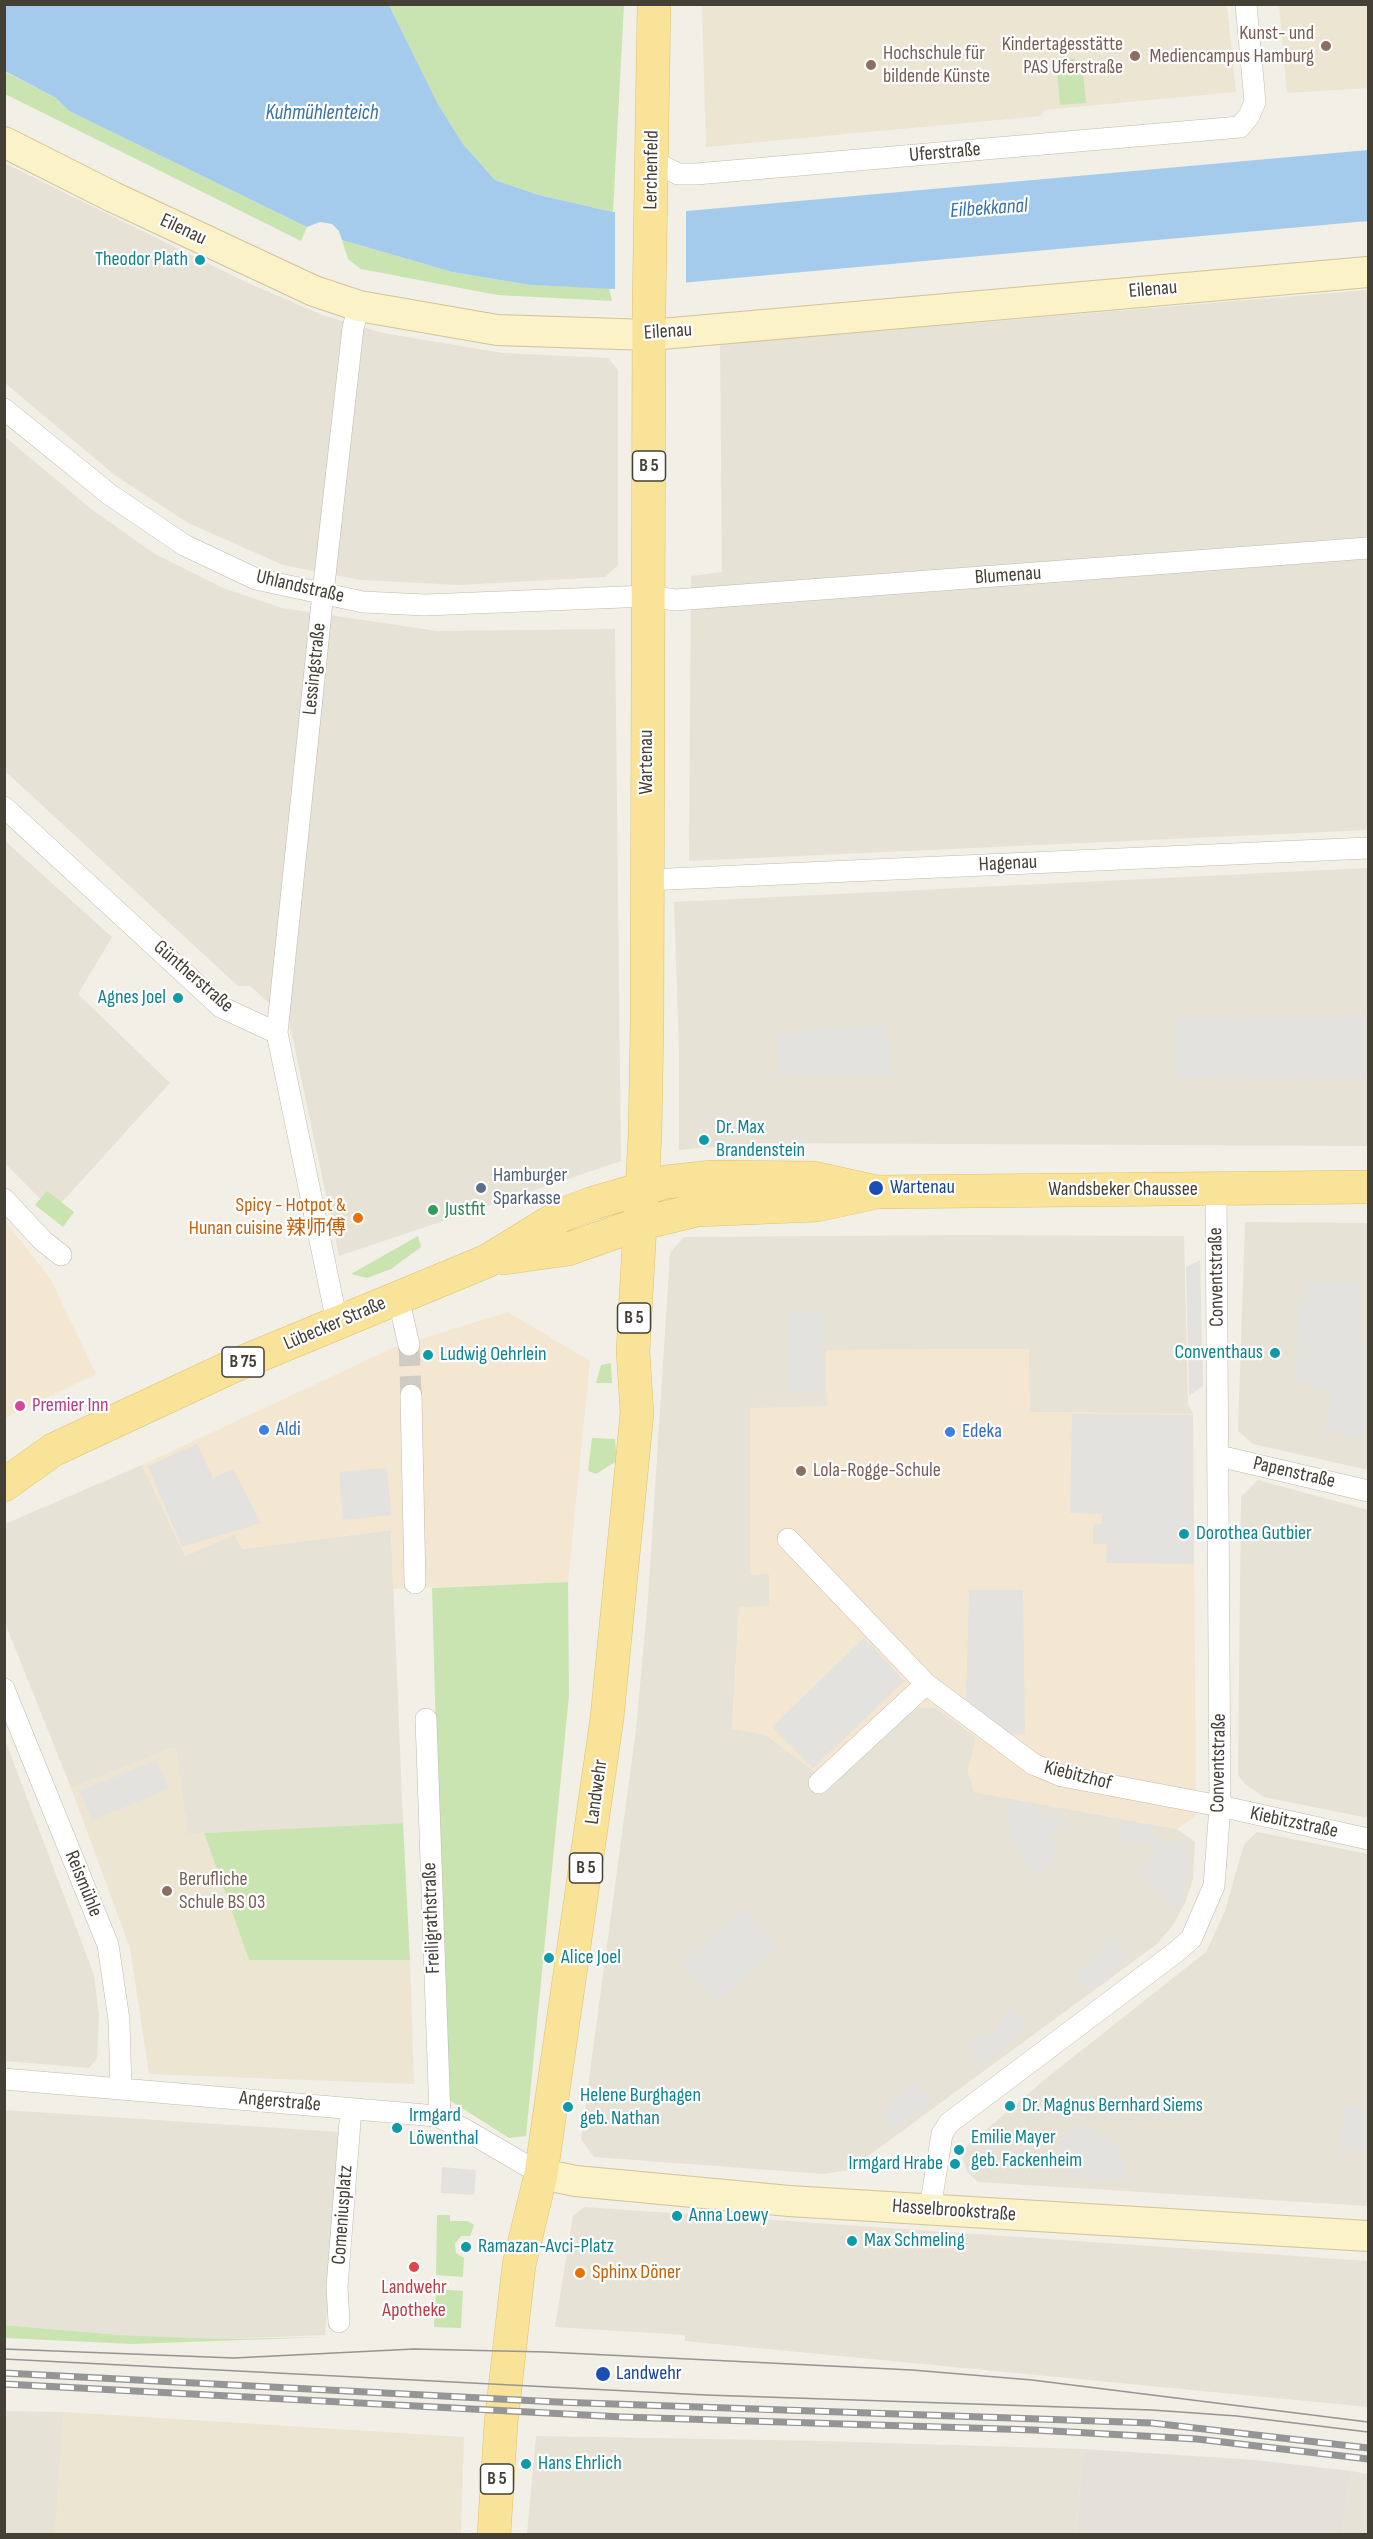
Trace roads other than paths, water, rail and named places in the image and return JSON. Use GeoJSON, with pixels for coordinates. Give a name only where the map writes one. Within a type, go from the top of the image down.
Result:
{"type":"FeatureCollection","features":[{"type":"Feature","properties":{"kind":"main road","name":"Lerchenfeld"},"geometry":{"type":"LineString","coordinates":[[650,335],[654,4]]}},
{"type":"Feature","properties":{"kind":"main road","name":"Wartenau"},"geometry":{"type":"LineString","coordinates":[[641,1188],[646,1088],[650,335]]}},
{"type":"Feature","properties":{"kind":"main road","name":"Wandsbeker Chaussee"},"geometry":{"type":"LineString","coordinates":[[641,1188],[666,1182],[712,1177],[814,1178],[877,1192]]}},
{"type":"Feature","properties":{"kind":"main road","name":"Wandsbeker Chaussee"},"geometry":{"type":"LineString","coordinates":[[639,1224],[697,1210],[817,1205],[877,1192],[1368,1187]]}},
{"type":"Feature","properties":{"kind":"main road","name":"B 5"},"geometry":{"type":"LineString","coordinates":[[639,1224],[641,1188]]}},
{"type":"Feature","properties":{"kind":"main road","name":"Lübecker Straße"},"geometry":{"type":"LineString","coordinates":[[4,1485],[53,1450],[231,1367],[487,1261],[562,1215],[641,1188]]}},
{"type":"Feature","properties":{"kind":"main road","name":"Lübecker Straße"},"geometry":{"type":"LineString","coordinates":[[487,1261],[568,1249],[639,1224]]}},
{"type":"Feature","properties":{"kind":"main road","name":"Landwehr"},"geometry":{"type":"LineString","coordinates":[[494,2535],[511,2324],[519,2265],[541,2174],[608,1718],[637,1413],[633,1351],[639,1224]]}},
{"type":"Feature","properties":{"kind":"main road","name":"Lübecker Straße"},"geometry":{"type":"LineString","coordinates":[[4,1460],[53,1450]]}},
{"type":"Feature","properties":{"kind":"street","name":"Uferstraße"},"geometry":{"type":"LineString","coordinates":[[653,161],[678,174],[696,174],[1240,127],[1249,116],[1255,102],[1246,4]]}},
{"type":"Feature","properties":{"kind":"street","name":"Eilenau"},"geometry":{"type":"LineString","coordinates":[[4,142],[113,197],[314,291],[359,306],[497,330],[650,335],[1368,272]]}},
{"type":"Feature","properties":{"kind":"street","name":"Lessingstraße"},"geometry":{"type":"LineString","coordinates":[[277,1033],[322,593],[353,328],[359,306]]}},
{"type":"Feature","properties":{"kind":"street","name":"Uhlandstraße"},"geometry":{"type":"LineString","coordinates":[[4,409],[109,494],[184,545],[256,579],[363,602],[425,605],[648,597]]}},
{"type":"Feature","properties":{"kind":"street","name":"Blumenau"},"geometry":{"type":"LineString","coordinates":[[648,597],[687,599],[1368,548]]}},
{"type":"Feature","properties":{"kind":"street","name":"Güntherstraße"},"geometry":{"type":"LineString","coordinates":[[4,807],[221,1007],[277,1033]]}},
{"type":"Feature","properties":{"kind":"street","name":"Hagenau"},"geometry":{"type":"LineString","coordinates":[[647,880],[1368,848]]}},
{"type":"Feature","properties":{"kind":"street"},"geometry":{"type":"LineString","coordinates":[[277,1033],[337,1322]]}},
{"type":"Feature","properties":{"kind":"street","name":"Conventstraße"},"geometry":{"type":"LineString","coordinates":[[930,2209],[942,2134],[949,2123],[1191,1939],[1214,1886],[1220,1806],[1216,1190]]}},
{"type":"Feature","properties":{"kind":"street"},"geometry":{"type":"LineString","coordinates":[[4,1199],[42,1241],[61,1255]]}},
{"type":"Feature","properties":{"kind":"street"},"geometry":{"type":"LineString","coordinates":[[398,1297],[409,1345]]}},
{"type":"Feature","properties":{"kind":"street"},"geometry":{"type":"LineString","coordinates":[[411,1395],[415,1583]]}},
{"type":"Feature","properties":{"kind":"street","name":"Papenstraße"},"geometry":{"type":"LineString","coordinates":[[1219,1456],[1368,1491]]}},
{"type":"Feature","properties":{"kind":"street","name":"Kiebitzhof"},"geometry":{"type":"LineString","coordinates":[[788,1539],[926,1684],[1033,1764],[1062,1776],[1220,1806]]}},
{"type":"Feature","properties":{"kind":"street"},"geometry":{"type":"LineString","coordinates":[[819,1783],[926,1684]]}},
{"type":"Feature","properties":{"kind":"street","name":"Reismühle"},"geometry":{"type":"LineString","coordinates":[[4,1689],[108,1945],[119,2020],[121,2088]]}},
{"type":"Feature","properties":{"kind":"street","name":"Freiligrathstraße"},"geometry":{"type":"LineString","coordinates":[[426,1719],[435,2014],[441,2117]]}},
{"type":"Feature","properties":{"kind":"street","name":"Kiebitzstraße"},"geometry":{"type":"LineString","coordinates":[[1220,1806],[1368,1839]]}},
{"type":"Feature","properties":{"kind":"street","name":"Angerstraße"},"geometry":{"type":"LineString","coordinates":[[4,2079],[441,2117],[541,2174]]}},
{"type":"Feature","properties":{"kind":"street","name":"Comeniusplatz"},"geometry":{"type":"LineString","coordinates":[[339,2322],[337,2287],[351,2109]]}},
{"type":"Feature","properties":{"kind":"street","name":"Hasselbrookstraße"},"geometry":{"type":"LineString","coordinates":[[541,2174],[576,2181],[756,2199],[1368,2236]]}},
{"type":"Feature","properties":{"kind":"water","name":"Kuhmühlenteich"},"geometry":{"type":"Polygon","coordinates":[[[4,5],[389,5],[438,104],[463,144],[495,180],[539,195],[613,212],[687,211],[1368,150],[1368,221],[614,289],[530,285],[452,272],[342,240],[339,231],[332,224],[320,222],[307,227],[69,111],[56,98],[5,71],[4,5]]]}},
{"type":"Feature","properties":{"kind":"tunnel"},"geometry":{"type":"LineString","coordinates":[[409,1345],[411,1395]]}},
{"type":"Feature","properties":{"kind":"tram line"},"geometry":{"type":"LineString","coordinates":[[4,2349],[234,2358],[414,2349],[546,2352],[912,2370],[1032,2380],[1368,2422]]}},
{"type":"Feature","properties":{"kind":"tram line"},"geometry":{"type":"LineString","coordinates":[[4,2359],[706,2395],[1152,2410],[1237,2416],[1368,2432]]}},
{"type":"Feature","properties":{"kind":"railway"},"geometry":{"type":"LineString","coordinates":[[4,2373],[557,2402],[1152,2423],[1368,2448]]}},
{"type":"Feature","properties":{"kind":"railway"},"geometry":{"type":"LineString","coordinates":[[4,2384],[622,2417],[1034,2430],[1197,2439],[1368,2459]]}},
{"type":"Feature","properties":{"kind":"place","name":"Kunst- und Mediencampus Hamburg"},"geometry":{"type":"Point","coordinates":[1326,46]}},
{"type":"Feature","properties":{"kind":"place","name":"Kindertagesstätte PAS Uferstraße"},"geometry":{"type":"Point","coordinates":[1135,56]}},
{"type":"Feature","properties":{"kind":"place","name":"Hochschule für bildende Künste"},"geometry":{"type":"Point","coordinates":[871,65]}},
{"type":"Feature","properties":{"kind":"place","name":"Theodor Plath"},"geometry":{"type":"Point","coordinates":[200,260]}},
{"type":"Feature","properties":{"kind":"place","name":"Agnes Joel"},"geometry":{"type":"Point","coordinates":[178,998]}},
{"type":"Feature","properties":{"kind":"place","name":"Dr. Max Brandenstein"},"geometry":{"type":"Point","coordinates":[704,1140]}},
{"type":"Feature","properties":{"kind":"place","name":"Hamburger Sparkasse"},"geometry":{"type":"Point","coordinates":[481,1188]}},
{"type":"Feature","properties":{"kind":"place","name":"Wartenau"},"geometry":{"type":"Point","coordinates":[876,1188]}},
{"type":"Feature","properties":{"kind":"place","name":"Justfit"},"geometry":{"type":"Point","coordinates":[433,1210]}},
{"type":"Feature","properties":{"kind":"place","name":"Spicy - Hotpot & Hunan cuisine 辣师傅"},"geometry":{"type":"Point","coordinates":[358,1218]}},
{"type":"Feature","properties":{"kind":"place","name":"Conventhaus"},"geometry":{"type":"Point","coordinates":[1275,1353]}},
{"type":"Feature","properties":{"kind":"place","name":"Ludwig Oehrlein"},"geometry":{"type":"Point","coordinates":[428,1355]}},
{"type":"Feature","properties":{"kind":"place","name":"Premier Inn"},"geometry":{"type":"Point","coordinates":[20,1406]}},
{"type":"Feature","properties":{"kind":"place","name":"Aldi"},"geometry":{"type":"Point","coordinates":[264,1430]}},
{"type":"Feature","properties":{"kind":"place","name":"Edeka"},"geometry":{"type":"Point","coordinates":[950,1432]}},
{"type":"Feature","properties":{"kind":"place","name":"Lola-Rogge-Schule"},"geometry":{"type":"Point","coordinates":[801,1471]}},
{"type":"Feature","properties":{"kind":"place","name":"Dorothea Gutbier"},"geometry":{"type":"Point","coordinates":[1184,1534]}},
{"type":"Feature","properties":{"kind":"place","name":"Berufliche Schule BS 03"},"geometry":{"type":"Point","coordinates":[167,1891]}},
{"type":"Feature","properties":{"kind":"place","name":"Alice Joel"},"geometry":{"type":"Point","coordinates":[549,1958]}},
{"type":"Feature","properties":{"kind":"place","name":"Dr. Magnus Bernhard Siems"},"geometry":{"type":"Point","coordinates":[1010,2106]}},
{"type":"Feature","properties":{"kind":"place","name":"Helene Burghagen geb. Nathan"},"geometry":{"type":"Point","coordinates":[568,2107]}},
{"type":"Feature","properties":{"kind":"place","name":"Irmgard Löwenthal"},"geometry":{"type":"Point","coordinates":[397,2128]}},
{"type":"Feature","properties":{"kind":"place","name":"Emilie Mayer geb. Fackenheim"},"geometry":{"type":"Point","coordinates":[959,2150]}},
{"type":"Feature","properties":{"kind":"place","name":"Irmgard Hrabe"},"geometry":{"type":"Point","coordinates":[955,2164]}},
{"type":"Feature","properties":{"kind":"place","name":"Anna Loewy"},"geometry":{"type":"Point","coordinates":[677,2216]}},
{"type":"Feature","properties":{"kind":"place","name":"Max Schmeling"},"geometry":{"type":"Point","coordinates":[852,2241]}},
{"type":"Feature","properties":{"kind":"place","name":"Ramazan-Avci-Platz"},"geometry":{"type":"Point","coordinates":[466,2247]}},
{"type":"Feature","properties":{"kind":"place","name":"Landwehr Apotheke"},"geometry":{"type":"Point","coordinates":[414,2267]}},
{"type":"Feature","properties":{"kind":"place","name":"Sphinx Döner"},"geometry":{"type":"Point","coordinates":[580,2273]}},
{"type":"Feature","properties":{"kind":"place","name":"Landwehr"},"geometry":{"type":"Point","coordinates":[603,2374]}},
{"type":"Feature","properties":{"kind":"place","name":"Hans Ehrlich"},"geometry":{"type":"Point","coordinates":[526,2464]}},
{"type":"Feature","properties":{"kind":"water label","name":"Eilbekkanal"},"geometry":{"type":"Point","coordinates":[989,209]}}]}
